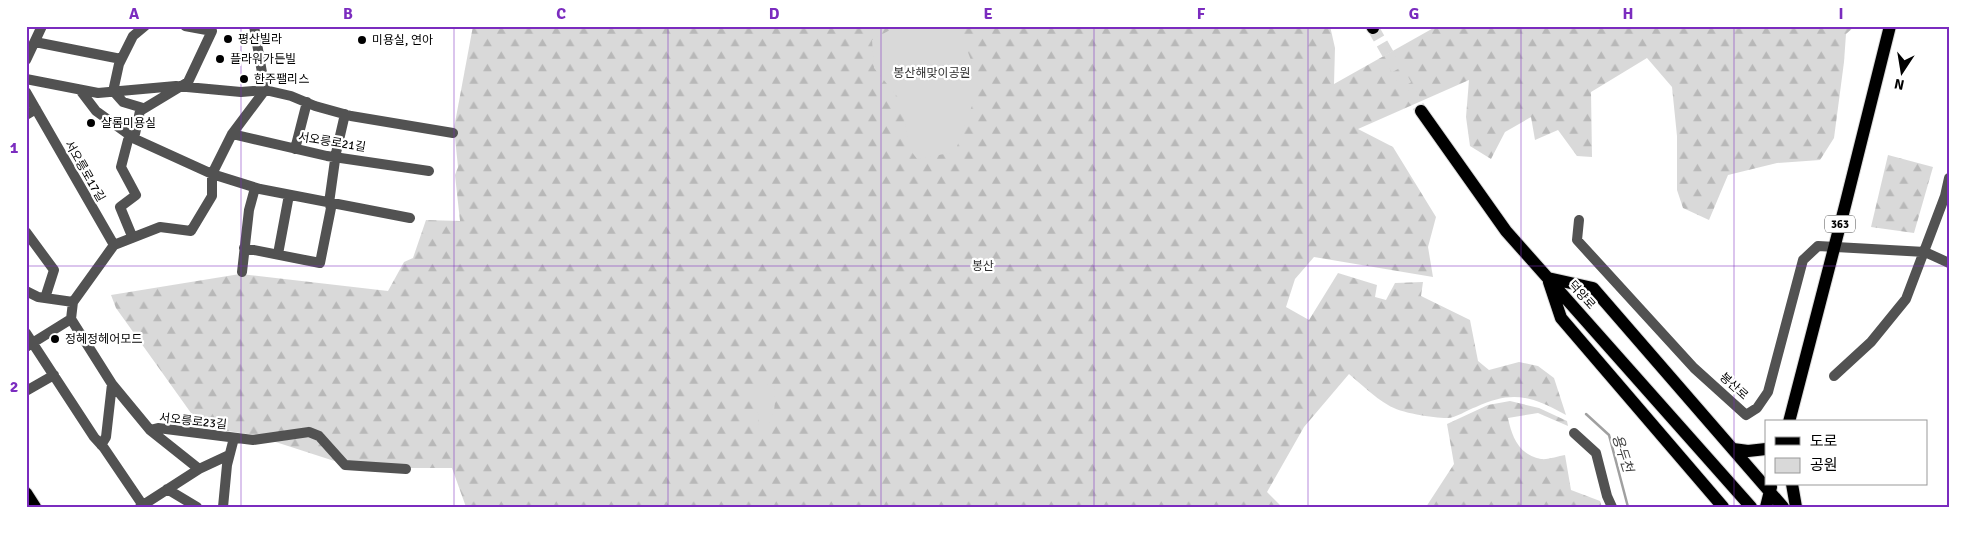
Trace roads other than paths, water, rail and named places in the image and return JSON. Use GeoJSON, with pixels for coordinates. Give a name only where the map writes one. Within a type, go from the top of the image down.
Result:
{"type":"FeatureCollection","features":[{"type":"Feature","properties":{"kind":"main road","name":"363"},"geometry":{"type":"LineString","coordinates":[[1790,420],[1835,248],[1890,26]]}},
{"type":"Feature","properties":{"kind":"main road","name":"덕양로"},"geometry":{"type":"LineString","coordinates":[[1421,111],[1506,231],[1751,507]]}},
{"type":"Feature","properties":{"kind":"main road"},"geometry":{"type":"LineString","coordinates":[[1548,278],[1592,288],[1733,449],[1765,482]]}},
{"type":"Feature","properties":{"kind":"main road"},"geometry":{"type":"LineString","coordinates":[[1548,278],[1561,318],[1719,504]]}},
{"type":"Feature","properties":{"kind":"main road"},"geometry":{"type":"LineString","coordinates":[[1733,449],[1748,451],[1765,449]]}},
{"type":"Feature","properties":{"kind":"main road"},"geometry":{"type":"LineString","coordinates":[[1792,486],[1796,507]]}},
{"type":"Feature","properties":{"kind":"main road"},"geometry":{"type":"LineString","coordinates":[[1766,507],[1771,488]]}},
{"type":"Feature","properties":{"kind":"main road"},"geometry":{"type":"LineString","coordinates":[[1771,488],[1783,507]]}},
{"type":"Feature","properties":{"kind":"main road"},"geometry":{"type":"LineString","coordinates":[[26,493],[35,507]]}},
{"type":"Feature","properties":{"kind":"street"},"geometry":{"type":"LineString","coordinates":[[26,60],[42,26]]}},
{"type":"Feature","properties":{"kind":"street"},"geometry":{"type":"LineString","coordinates":[[143,108],[123,102],[115,93],[121,59],[133,36],[145,26]]}},
{"type":"Feature","properties":{"kind":"street"},"geometry":{"type":"LineString","coordinates":[[132,236],[120,207],[136,195],[121,167],[128,140],[135,134],[140,111],[188,82],[212,31],[185,26]]}},
{"type":"Feature","properties":{"kind":"street"},"geometry":{"type":"LineString","coordinates":[[102,445],[106,437],[112,384],[71,318],[73,302],[114,244],[160,227],[192,231],[212,196],[212,174],[232,134],[265,90],[254,26]]}},
{"type":"Feature","properties":{"kind":"street"},"geometry":{"type":"LineString","coordinates":[[35,42],[121,59]]}},
{"type":"Feature","properties":{"kind":"street"},"geometry":{"type":"LineString","coordinates":[[26,79],[98,93],[180,86],[241,92],[265,90],[291,96],[345,114],[453,133]]}},
{"type":"Feature","properties":{"kind":"street"},"geometry":{"type":"LineString","coordinates":[[80,90],[96,111],[132,137],[212,174],[254,188],[410,218]]}},
{"type":"Feature","properties":{"kind":"street","name":"서오릉로17길"},"geometry":{"type":"LineString","coordinates":[[26,92],[114,244]]}},
{"type":"Feature","properties":{"kind":"street"},"geometry":{"type":"LineString","coordinates":[[295,149],[307,102]]}},
{"type":"Feature","properties":{"kind":"street"},"geometry":{"type":"LineString","coordinates":[[26,114],[36,109]]}},
{"type":"Feature","properties":{"kind":"street"},"geometry":{"type":"LineString","coordinates":[[244,248],[320,263],[331,208],[329,203],[335,156],[345,114]]}},
{"type":"Feature","properties":{"kind":"street","name":"서오릉로21길"},"geometry":{"type":"LineString","coordinates":[[232,134],[327,156],[429,171]]}},
{"type":"Feature","properties":{"kind":"street"},"geometry":{"type":"LineString","coordinates":[[1834,376],[1871,342],[1906,299],[1945,196],[1949,178]]}},
{"type":"Feature","properties":{"kind":"street"},"geometry":{"type":"LineString","coordinates":[[242,272],[254,188]]}},
{"type":"Feature","properties":{"kind":"street"},"geometry":{"type":"LineString","coordinates":[[278,254],[289,195]]}},
{"type":"Feature","properties":{"kind":"street","name":"봉산로"},"geometry":{"type":"LineString","coordinates":[[1579,220],[1577,240],[1694,368],[1746,415],[1757,408],[1768,392],[1803,260],[1818,246],[1925,252],[1949,263]]}},
{"type":"Feature","properties":{"kind":"street"},"geometry":{"type":"LineString","coordinates":[[26,232],[54,270],[45,298]]}},
{"type":"Feature","properties":{"kind":"street"},"geometry":{"type":"LineString","coordinates":[[26,291],[38,297],[73,302]]}},
{"type":"Feature","properties":{"kind":"street"},"geometry":{"type":"LineString","coordinates":[[29,345],[71,318]]}},
{"type":"Feature","properties":{"kind":"street"},"geometry":{"type":"LineString","coordinates":[[26,334],[29,345],[54,375],[142,506],[199,469],[229,455]]}},
{"type":"Feature","properties":{"kind":"street"},"geometry":{"type":"LineString","coordinates":[[26,391],[54,375]]}},
{"type":"Feature","properties":{"kind":"street","name":"서오릉로23길"},"geometry":{"type":"LineString","coordinates":[[112,384],[150,430],[199,469]]}},
{"type":"Feature","properties":{"kind":"street","name":"서오릉로23길"},"geometry":{"type":"LineString","coordinates":[[150,430],[158,428],[253,440],[309,432],[318,436],[345,466],[406,469]]}},
{"type":"Feature","properties":{"kind":"street"},"geometry":{"type":"LineString","coordinates":[[1574,433],[1596,453],[1607,496],[1612,507]]}},
{"type":"Feature","properties":{"kind":"street","name":"서오릉로23길"},"geometry":{"type":"LineString","coordinates":[[223,507],[229,455],[234,438]]}},
{"type":"Feature","properties":{"kind":"street"},"geometry":{"type":"LineString","coordinates":[[167,489],[197,507]]}},
{"type":"Feature","properties":{"kind":"waterway","name":"용두천"},"geometry":{"type":"LineString","coordinates":[[1586,414],[1609,435],[1628,507]]}},
{"type":"Feature","properties":{"kind":"tunnel"},"geometry":{"type":"LineString","coordinates":[[1373,28],[1421,111]]}},
{"type":"Feature","properties":{"kind":"place","name":"평산빌라"},"geometry":{"type":"Point","coordinates":[228,39]}},
{"type":"Feature","properties":{"kind":"place","name":"미용실, 연아"},"geometry":{"type":"Point","coordinates":[362,40]}},
{"type":"Feature","properties":{"kind":"place","name":"플라워가든빌"},"geometry":{"type":"Point","coordinates":[220,59]}},
{"type":"Feature","properties":{"kind":"place","name":"한주팰리스"},"geometry":{"type":"Point","coordinates":[244,79]}},
{"type":"Feature","properties":{"kind":"place","name":"샬롬미용실"},"geometry":{"type":"Point","coordinates":[91,123]}},
{"type":"Feature","properties":{"kind":"place","name":"정혜정헤어모드"},"geometry":{"type":"Point","coordinates":[55,339]}},
{"type":"Feature","properties":{"kind":"park label","name":"봉산해맞이공원"},"geometry":{"type":"Point","coordinates":[932,73]}},
{"type":"Feature","properties":{"kind":"park label","name":"봉산"},"geometry":{"type":"Point","coordinates":[983,266]}}]}
